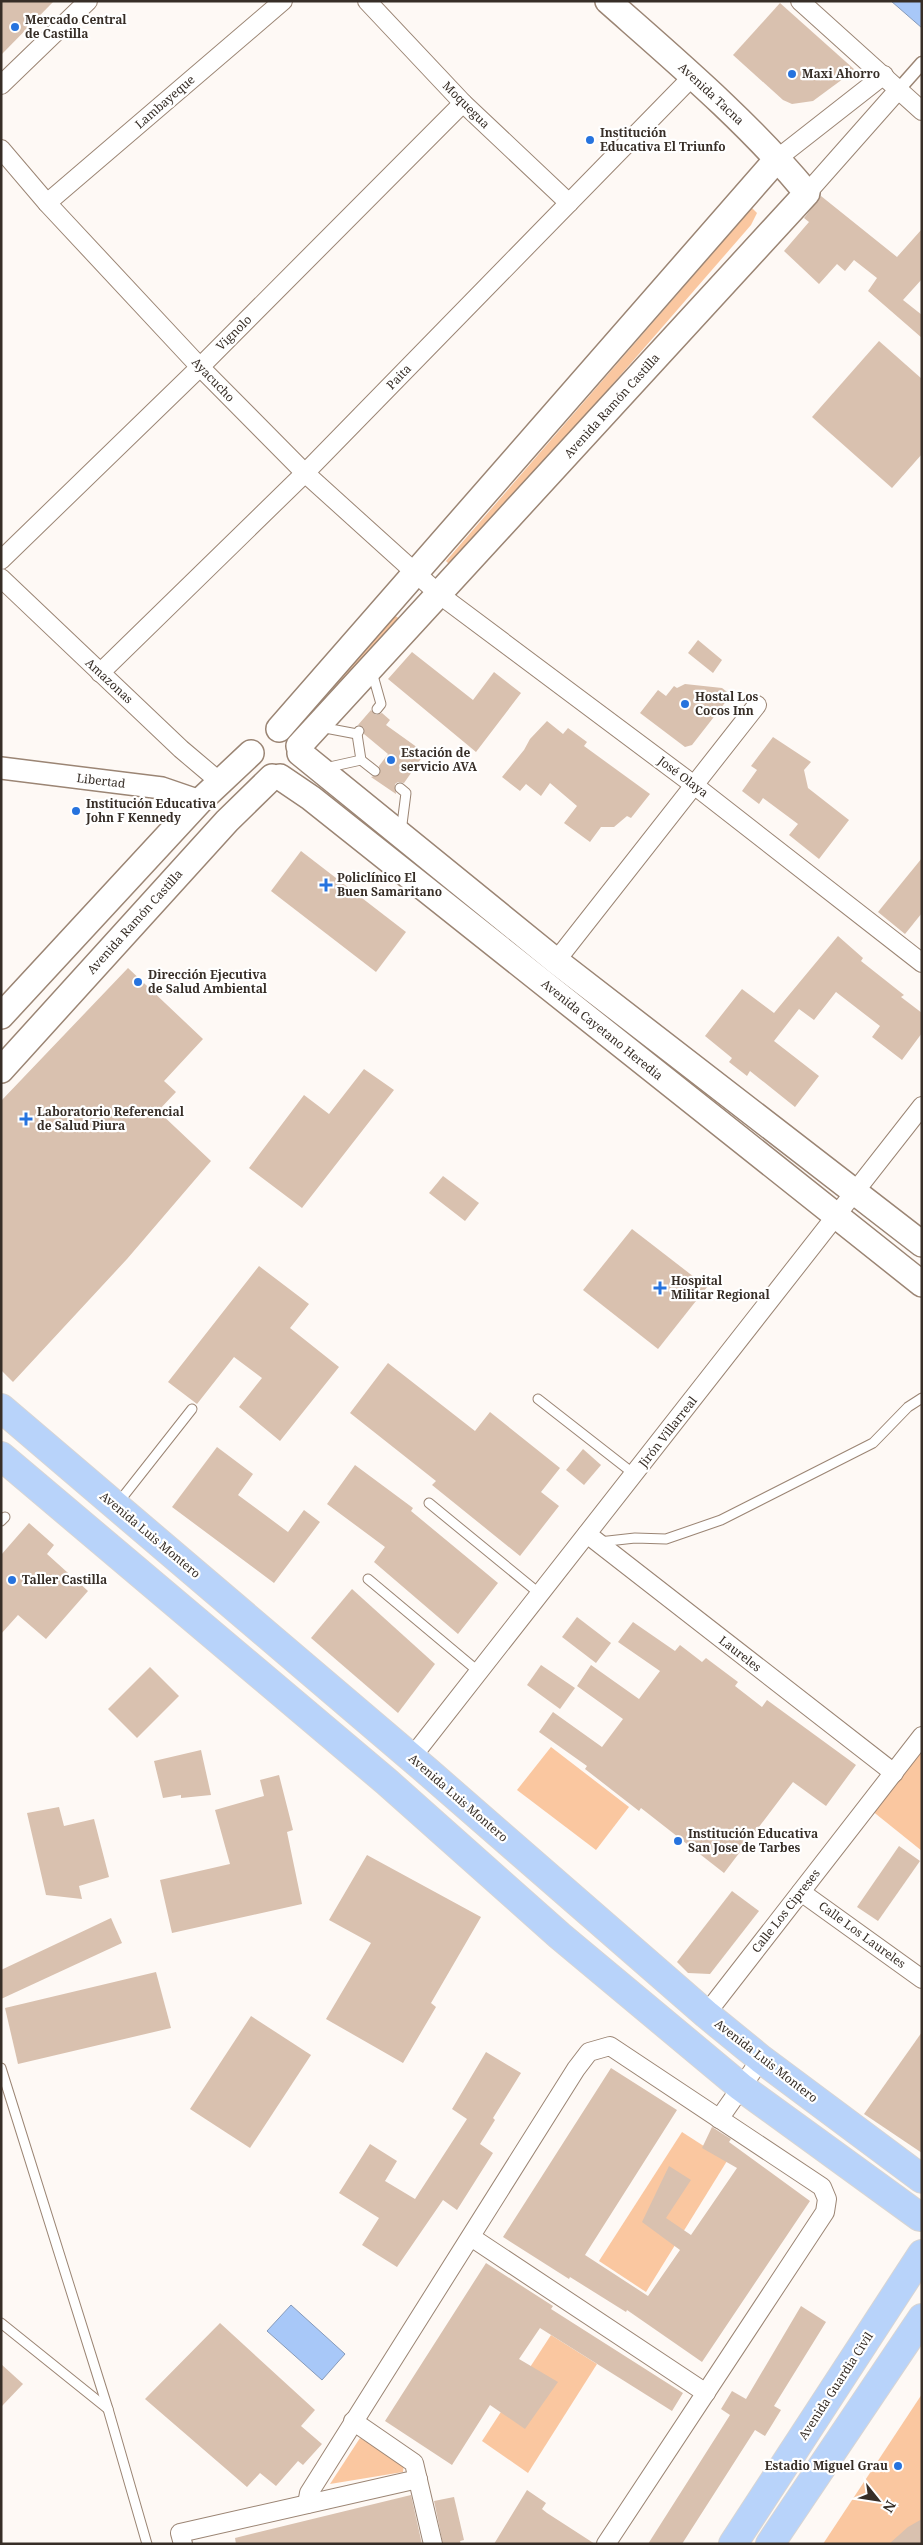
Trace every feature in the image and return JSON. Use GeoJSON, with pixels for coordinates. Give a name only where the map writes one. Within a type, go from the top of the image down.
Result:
{"type":"FeatureCollection","features":[{"type":"Feature","properties":{"kind":"main road","name":"Avenida Tacna"},"geometry":{"type":"LineString","coordinates":[[608,1],[693,76],[778,158],[807,193]]}},
{"type":"Feature","properties":{"kind":"main road"},"geometry":{"type":"LineString","coordinates":[[279,729],[778,158]]}},
{"type":"Feature","properties":{"kind":"main road","name":"Avenida Ramón Castilla"},"geometry":{"type":"LineString","coordinates":[[300,750],[318,726],[807,193]]}},
{"type":"Feature","properties":{"kind":"main road"},"geometry":{"type":"LineString","coordinates":[[1,1016],[200,801],[251,753],[259,734],[272,728],[279,729],[291,734],[300,750],[296,766],[276,777],[260,772],[255,766],[251,753]]}},
{"type":"Feature","properties":{"kind":"main road","name":"Avenida Cayetano Heredia"},"geometry":{"type":"LineString","coordinates":[[300,750],[319,769],[556,962],[922,1244]]}},
{"type":"Feature","properties":{"kind":"main road","name":"Avenida Ramón Castilla"},"geometry":{"type":"LineString","coordinates":[[1,1070],[227,821],[276,777]]}},
{"type":"Feature","properties":{"kind":"main road","name":"Avenida Cayetano Heredia"},"geometry":{"type":"LineString","coordinates":[[276,777],[319,804],[922,1284]]}},
{"type":"Feature","properties":{"kind":"main road","name":"Avenida Luis Montero"},"geometry":{"type":"LineString","coordinates":[[1,1408],[412,1757],[706,2014],[761,2059],[922,2179]]}},
{"type":"Feature","properties":{"kind":"main road"},"geometry":{"type":"LineString","coordinates":[[31,1434],[5,1459],[392,1787],[560,1936],[741,2087],[921,2223]]}},
{"type":"Feature","properties":{"kind":"main road","name":"Avenida Guardia Civil"},"geometry":{"type":"LineString","coordinates":[[733,2544],[922,2254]]}},
{"type":"Feature","properties":{"kind":"main road"},"geometry":{"type":"LineString","coordinates":[[770,2544],[922,2318]]}},
{"type":"Feature","properties":{"kind":"street"},"geometry":{"type":"LineString","coordinates":[[1,85],[88,1]]}},
{"type":"Feature","properties":{"kind":"street","name":"Lambayeque"},"geometry":{"type":"LineString","coordinates":[[47,204],[282,1]]}},
{"type":"Feature","properties":{"kind":"street","name":"Moquegua"},"geometry":{"type":"LineString","coordinates":[[367,1],[463,103],[569,203]]}},
{"type":"Feature","properties":{"kind":"street"},"geometry":{"type":"LineString","coordinates":[[800,1],[922,111]]}},
{"type":"Feature","properties":{"kind":"street","name":"Avenida Ramón Castilla"},"geometry":{"type":"LineString","coordinates":[[807,193],[922,63]]}},
{"type":"Feature","properties":{"kind":"street"},"geometry":{"type":"LineString","coordinates":[[778,158],[884,75]]}},
{"type":"Feature","properties":{"kind":"street","name":"Paita"},"geometry":{"type":"LineString","coordinates":[[100,673],[305,474],[693,76]]}},
{"type":"Feature","properties":{"kind":"street","name":"Vignolo"},"geometry":{"type":"LineString","coordinates":[[1,560],[200,367],[463,103]]}},
{"type":"Feature","properties":{"kind":"street","name":"Ayacucho"},"geometry":{"type":"LineString","coordinates":[[1,149],[47,204],[200,367],[305,474],[440,595]]}},
{"type":"Feature","properties":{"kind":"street","name":"Amazonas"},"geometry":{"type":"LineString","coordinates":[[1,578],[100,673],[220,782]]}},
{"type":"Feature","properties":{"kind":"street","name":"José Olaya"},"geometry":{"type":"LineString","coordinates":[[440,595],[694,785],[922,963]]}},
{"type":"Feature","properties":{"kind":"street"},"geometry":{"type":"LineString","coordinates":[[556,962],[757,704]]}},
{"type":"Feature","properties":{"kind":"street","name":"Libertad"},"geometry":{"type":"LineString","coordinates":[[1,768],[162,788],[200,801]]}},
{"type":"Feature","properties":{"kind":"street","name":"Jirón Villarreal"},"geometry":{"type":"LineString","coordinates":[[412,1757],[540,1594],[592,1538],[634,1474],[922,1106]]}},
{"type":"Feature","properties":{"kind":"street","name":"Laureles"},"geometry":{"type":"LineString","coordinates":[[592,1538],[894,1773]]}},
{"type":"Feature","properties":{"kind":"street","name":"Calle Los Cipreses"},"geometry":{"type":"LineString","coordinates":[[706,2014],[922,1736]]}},
{"type":"Feature","properties":{"kind":"street","name":"Calle Los Laureles"},"geometry":{"type":"LineString","coordinates":[[801,1892],[922,1979]]}},
{"type":"Feature","properties":{"kind":"street"},"geometry":{"type":"LineString","coordinates":[[307,2504],[309,2493],[353,2421],[576,2069],[589,2052],[610,2046],[822,2187],[827,2199],[825,2212],[606,2544]]}},
{"type":"Feature","properties":{"kind":"street"},"geometry":{"type":"LineString","coordinates":[[719,2119],[761,2059]]}},
{"type":"Feature","properties":{"kind":"street"},"geometry":{"type":"LineString","coordinates":[[471,2237],[706,2393]]}},
{"type":"Feature","properties":{"kind":"street"},"geometry":{"type":"LineString","coordinates":[[353,2421],[414,2463],[433,2544]]}},
{"type":"Feature","properties":{"kind":"street"},"geometry":{"type":"LineString","coordinates":[[183,2544],[180,2533],[418,2479]]}},
{"type":"Feature","properties":{"kind":"lane"},"geometry":{"type":"LineString","coordinates":[[371,669],[381,704],[377,709]]}},
{"type":"Feature","properties":{"kind":"lane"},"geometry":{"type":"LineString","coordinates":[[318,726],[358,732],[361,760]]}},
{"type":"Feature","properties":{"kind":"lane"},"geometry":{"type":"LineString","coordinates":[[319,769],[361,760],[376,770]]}},
{"type":"Feature","properties":{"kind":"lane"},"geometry":{"type":"LineString","coordinates":[[400,788],[406,793],[400,835]]}},
{"type":"Feature","properties":{"kind":"lane"},"geometry":{"type":"LineString","coordinates":[[592,1538],[666,1539],[721,1520],[873,1443],[908,1407],[922,1398]]}},
{"type":"Feature","properties":{"kind":"lane"},"geometry":{"type":"LineString","coordinates":[[538,1399],[634,1474]]}},
{"type":"Feature","properties":{"kind":"lane"},"geometry":{"type":"LineString","coordinates":[[116,1506],[192,1409]]}},
{"type":"Feature","properties":{"kind":"lane"},"geometry":{"type":"LineString","coordinates":[[429,1503],[540,1594]]}},
{"type":"Feature","properties":{"kind":"lane"},"geometry":{"type":"LineString","coordinates":[[368,1579],[479,1672]]}},
{"type":"Feature","properties":{"kind":"lane"},"geometry":{"type":"LineString","coordinates":[[1,2068],[108,2409],[147,2544]]}},
{"type":"Feature","properties":{"kind":"lane"},"geometry":{"type":"LineString","coordinates":[[1,2323],[108,2409]]}},
{"type":"Feature","properties":{"kind":"shaded area"},"geometry":{"type":"Polygon","coordinates":[[[752,208],[757,213],[751,225],[453,568],[446,561],[752,208]]]}},
{"type":"Feature","properties":{"kind":"shaded area"},"geometry":{"type":"Polygon","coordinates":[[[394,615],[401,620],[334,690],[330,683],[394,615]]]}},
{"type":"Feature","properties":{"kind":"shaded area"},"geometry":{"type":"Polygon","coordinates":[[[922,1745],[922,1851],[871,1810],[922,1745]]]}},
{"type":"Feature","properties":{"kind":"shaded area"},"geometry":{"type":"Polygon","coordinates":[[[551,1747],[629,1807],[596,1850],[517,1790],[551,1747]]]}},
{"type":"Feature","properties":{"kind":"shaded area"},"geometry":{"type":"Polygon","coordinates":[[[682,2132],[727,2161],[646,2292],[599,2261],[682,2132]]]}},
{"type":"Feature","properties":{"kind":"shaded area"},"geometry":{"type":"Polygon","coordinates":[[[551,2335],[597,2364],[528,2473],[482,2441],[551,2335]]]}},
{"type":"Feature","properties":{"kind":"shaded area","name":"Estadio Miguel Grau"},"geometry":{"type":"Polygon","coordinates":[[[922,2394],[922,2544],[823,2544],[922,2394]]]}},
{"type":"Feature","properties":{"kind":"shaded area"},"geometry":{"type":"Polygon","coordinates":[[[360,2438],[404,2464],[403,2472],[330,2484],[360,2438]]]}},
{"type":"Feature","properties":{"kind":"water"},"geometry":{"type":"Polygon","coordinates":[[[891,1],[922,1],[922,28],[891,1]]]}},
{"type":"Feature","properties":{"kind":"water"},"geometry":{"type":"Polygon","coordinates":[[[291,2305],[345,2354],[322,2380],[267,2331],[291,2305]]]}},
{"type":"Feature","properties":{"kind":"building","name":"Mercado Central de Castilla"},"geometry":{"type":"Polygon","coordinates":[[[1,1],[54,1],[1,55],[1,1]]]}},
{"type":"Feature","properties":{"kind":"building"},"geometry":{"type":"Polygon","coordinates":[[[780,3],[855,70],[813,101],[792,104],[783,100],[733,55],[780,3]]]}},
{"type":"Feature","properties":{"kind":"building"},"geometry":{"type":"Polygon","coordinates":[[[821,196],[897,257],[922,229],[922,279],[903,300],[922,315],[922,338],[868,291],[877,278],[854,260],[845,271],[837,264],[819,284],[784,251],[809,222],[804,218],[821,196]]]}},
{"type":"Feature","properties":{"kind":"building"},"geometry":{"type":"Polygon","coordinates":[[[879,341],[922,379],[922,454],[892,488],[812,417],[879,341]]]}},
{"type":"Feature","properties":{"kind":"building"},"geometry":{"type":"Polygon","coordinates":[[[698,640],[722,660],[713,673],[688,653],[698,640]]]}},
{"type":"Feature","properties":{"kind":"building"},"geometry":{"type":"Polygon","coordinates":[[[412,652],[473,700],[494,672],[521,693],[476,752],[388,679],[412,652]]]}},
{"type":"Feature","properties":{"kind":"building","name":"Hostal Los Cocos Inn"},"geometry":{"type":"Polygon","coordinates":[[[685,684],[722,688],[731,695],[692,745],[685,747],[640,713],[658,690],[666,696],[674,686],[677,688],[685,684]]]}},
{"type":"Feature","properties":{"kind":"building"},"geometry":{"type":"Polygon","coordinates":[[[371,710],[376,715],[382,713],[390,720],[386,725],[425,753],[404,783],[398,782],[395,784],[396,794],[371,777],[380,774],[379,766],[388,754],[364,734],[364,728],[358,725],[371,710]]]}},
{"type":"Feature","properties":{"kind":"building"},"geometry":{"type":"Polygon","coordinates":[[[547,721],[563,734],[568,728],[587,742],[584,746],[650,794],[631,818],[627,816],[614,827],[601,827],[590,842],[564,823],[577,806],[550,783],[541,796],[526,784],[520,791],[502,777],[524,750],[530,739],[547,721]]]}},
{"type":"Feature","properties":{"kind":"building"},"geometry":{"type":"Polygon","coordinates":[[[773,737],[811,762],[804,770],[808,788],[849,820],[819,859],[789,835],[798,824],[763,798],[759,804],[742,791],[757,770],[751,766],[773,737]]]}},
{"type":"Feature","properties":{"kind":"building"},"geometry":{"type":"Polygon","coordinates":[[[301,851],[406,932],[376,972],[271,891],[301,851]]]}},
{"type":"Feature","properties":{"kind":"building"},"geometry":{"type":"Polygon","coordinates":[[[922,858],[922,913],[905,934],[878,912],[922,858]]]}},
{"type":"Feature","properties":{"kind":"building"},"geometry":{"type":"Polygon","coordinates":[[[838,936],[863,958],[861,961],[904,995],[901,997],[922,1013],[922,1033],[902,1060],[872,1037],[880,1026],[836,992],[814,1020],[799,1009],[774,1041],[819,1076],[795,1107],[750,1071],[747,1076],[729,1062],[732,1058],[705,1036],[742,989],[774,1013],[838,936]]]}},
{"type":"Feature","properties":{"kind":"building"},"geometry":{"type":"Polygon","coordinates":[[[128,968],[203,1039],[164,1081],[176,1092],[158,1111],[211,1161],[127,1259],[13,1382],[1,1370],[1,1101],[128,968]]]}},
{"type":"Feature","properties":{"kind":"building"},"geometry":{"type":"Polygon","coordinates":[[[364,1069],[394,1090],[302,1208],[249,1168],[304,1095],[329,1114],[364,1069]]]}},
{"type":"Feature","properties":{"kind":"building"},"geometry":{"type":"Polygon","coordinates":[[[443,1176],[479,1203],[465,1221],[429,1193],[443,1176]]]}},
{"type":"Feature","properties":{"kind":"building"},"geometry":{"type":"Polygon","coordinates":[[[632,1229],[707,1287],[658,1349],[583,1290],[632,1229]]]}},
{"type":"Feature","properties":{"kind":"building"},"geometry":{"type":"Polygon","coordinates":[[[259,1266],[309,1304],[290,1328],[339,1367],[280,1441],[239,1407],[262,1378],[234,1357],[197,1404],[168,1382],[259,1266]]]}},
{"type":"Feature","properties":{"kind":"building"},"geometry":{"type":"Polygon","coordinates":[[[388,1363],[475,1431],[490,1412],[560,1468],[541,1492],[559,1506],[520,1556],[432,1485],[436,1481],[350,1413],[388,1363]]]}},
{"type":"Feature","properties":{"kind":"building"},"geometry":{"type":"Polygon","coordinates":[[[217,1447],[253,1474],[238,1495],[288,1532],[304,1510],[320,1522],[274,1583],[172,1507],[217,1447]]]}},
{"type":"Feature","properties":{"kind":"building"},"geometry":{"type":"Polygon","coordinates":[[[583,1449],[601,1465],[584,1485],[566,1470],[583,1449]]]}},
{"type":"Feature","properties":{"kind":"building"},"geometry":{"type":"Polygon","coordinates":[[[355,1465],[413,1508],[411,1511],[498,1583],[458,1634],[374,1562],[385,1547],[327,1504],[355,1465]]]}},
{"type":"Feature","properties":{"kind":"building"},"geometry":{"type":"Polygon","coordinates":[[[29,1523],[54,1545],[47,1554],[88,1591],[46,1639],[18,1615],[1,1634],[1,1555],[29,1523]]]}},
{"type":"Feature","properties":{"kind":"building"},"geometry":{"type":"Polygon","coordinates":[[[352,1589],[435,1664],[398,1713],[311,1638],[352,1589]]]}},
{"type":"Feature","properties":{"kind":"building"},"geometry":{"type":"Polygon","coordinates":[[[577,1617],[611,1643],[596,1663],[562,1637],[577,1617]]]}},
{"type":"Feature","properties":{"kind":"building"},"geometry":{"type":"Polygon","coordinates":[[[633,1622],[675,1651],[680,1645],[702,1662],[706,1658],[738,1682],[735,1686],[762,1707],[767,1700],[856,1765],[826,1806],[793,1782],[724,1873],[641,1808],[639,1811],[585,1769],[587,1766],[539,1732],[553,1712],[602,1747],[623,1719],[577,1686],[591,1665],[639,1699],[660,1671],[618,1642],[633,1622]]]}},
{"type":"Feature","properties":{"kind":"building"},"geometry":{"type":"Polygon","coordinates":[[[541,1665],[575,1688],[560,1709],[527,1685],[541,1665]]]}},
{"type":"Feature","properties":{"kind":"building"},"geometry":{"type":"Polygon","coordinates":[[[150,1667],[179,1696],[137,1738],[108,1709],[150,1667]]]}},
{"type":"Feature","properties":{"kind":"building"},"geometry":{"type":"Polygon","coordinates":[[[201,1750],[211,1795],[181,1798],[181,1795],[163,1798],[154,1761],[201,1750]]]}},
{"type":"Feature","properties":{"kind":"building"},"geometry":{"type":"Polygon","coordinates":[[[279,1775],[293,1830],[287,1832],[302,1904],[172,1933],[160,1880],[230,1864],[215,1810],[264,1796],[260,1780],[279,1775]]]}},
{"type":"Feature","properties":{"kind":"building"},"geometry":{"type":"Polygon","coordinates":[[[59,1807],[64,1826],[94,1819],[109,1877],[79,1886],[82,1899],[46,1895],[27,1813],[59,1807]]]}},
{"type":"Feature","properties":{"kind":"building"},"geometry":{"type":"Polygon","coordinates":[[[899,1846],[920,1861],[878,1921],[857,1907],[899,1846]]]}},
{"type":"Feature","properties":{"kind":"building"},"geometry":{"type":"Polygon","coordinates":[[[367,1855],[481,1917],[431,2003],[436,2007],[403,2063],[326,2019],[371,1943],[329,1920],[367,1855]]]}},
{"type":"Feature","properties":{"kind":"building"},"geometry":{"type":"Polygon","coordinates":[[[732,1891],[759,1911],[710,1974],[688,1973],[677,1962],[732,1891]]]}},
{"type":"Feature","properties":{"kind":"building"},"geometry":{"type":"Polygon","coordinates":[[[111,1918],[122,1943],[1,1999],[1,1970],[111,1918]]]}},
{"type":"Feature","properties":{"kind":"building"},"geometry":{"type":"Polygon","coordinates":[[[156,1972],[171,2028],[18,2064],[5,2008],[156,1972]]]}},
{"type":"Feature","properties":{"kind":"building"},"geometry":{"type":"Polygon","coordinates":[[[251,2016],[311,2055],[250,2148],[190,2109],[251,2016]]]}},
{"type":"Feature","properties":{"kind":"building"},"geometry":{"type":"Polygon","coordinates":[[[922,2032],[922,2153],[864,2114],[922,2032]]]}},
{"type":"Feature","properties":{"kind":"building"},"geometry":{"type":"Polygon","coordinates":[[[486,2052],[521,2073],[493,2118],[495,2120],[480,2144],[493,2153],[457,2210],[443,2200],[397,2267],[362,2245],[379,2218],[339,2193],[370,2144],[397,2161],[385,2181],[415,2199],[467,2119],[452,2109],[486,2052]]]}},
{"type":"Feature","properties":{"kind":"building"},"geometry":{"type":"Polygon","coordinates":[[[611,2068],[677,2110],[585,2255],[648,2296],[680,2250],[642,2222],[669,2166],[691,2180],[666,2218],[691,2235],[737,2168],[702,2148],[712,2127],[731,2139],[729,2142],[810,2201],[702,2362],[627,2310],[626,2312],[570,2277],[569,2279],[503,2237],[611,2068]]]}},
{"type":"Feature","properties":{"kind":"building"},"geometry":{"type":"Polygon","coordinates":[[[486,2263],[553,2306],[551,2309],[683,2393],[672,2411],[540,2328],[519,2359],[558,2382],[525,2429],[490,2405],[452,2465],[385,2421],[486,2263]]]}},
{"type":"Feature","properties":{"kind":"building"},"geometry":{"type":"Polygon","coordinates":[[[801,2306],[826,2322],[774,2406],[781,2410],[765,2436],[755,2430],[682,2544],[648,2544],[730,2415],[721,2409],[732,2391],[746,2399],[801,2306]]]}},
{"type":"Feature","properties":{"kind":"building"},"geometry":{"type":"Polygon","coordinates":[[[220,2323],[315,2410],[301,2426],[322,2444],[303,2465],[298,2461],[276,2486],[260,2473],[247,2487],[145,2399],[220,2323]]]}},
{"type":"Feature","properties":{"kind":"building"},"geometry":{"type":"Polygon","coordinates":[[[1,2364],[23,2384],[1,2407],[1,2364]]]}},
{"type":"Feature","properties":{"kind":"building"},"geometry":{"type":"Polygon","coordinates":[[[527,2490],[546,2503],[542,2509],[547,2513],[595,2544],[494,2544],[527,2490]]]}},
{"type":"Feature","properties":{"kind":"building"},"geometry":{"type":"Polygon","coordinates":[[[411,2495],[422,2544],[236,2544],[235,2538],[411,2495]]]}},
{"type":"Feature","properties":{"kind":"building"},"geometry":{"type":"Polygon","coordinates":[[[454,2497],[464,2540],[460,2541],[461,2544],[443,2544],[434,2501],[454,2497]]]}},
{"type":"Feature","properties":{"kind":"building"},"geometry":{"type":"Polygon","coordinates":[[[922,2519],[922,2544],[889,2544],[908,2527],[922,2519]]]}},
{"type":"Feature","properties":{"kind":"place","name":"Mercado Central de Castilla"},"geometry":{"type":"Point","coordinates":[15,27]}},
{"type":"Feature","properties":{"kind":"place","name":"Maxi Ahorro"},"geometry":{"type":"Point","coordinates":[792,74]}},
{"type":"Feature","properties":{"kind":"place","name":"Institución Educativa El Triunfo"},"geometry":{"type":"Point","coordinates":[590,140]}},
{"type":"Feature","properties":{"kind":"place","name":"Hostal Los Cocos Inn"},"geometry":{"type":"Point","coordinates":[685,704]}},
{"type":"Feature","properties":{"kind":"place","name":"Estación de servicio AVA"},"geometry":{"type":"Point","coordinates":[391,760]}},
{"type":"Feature","properties":{"kind":"place","name":"Institución Educativa John F Kennedy"},"geometry":{"type":"Point","coordinates":[76,811]}},
{"type":"Feature","properties":{"kind":"place","name":"Policlínico El Buen Samaritano"},"geometry":{"type":"Point","coordinates":[326,885]}},
{"type":"Feature","properties":{"kind":"place","name":"Dirección Ejecutiva de Salud Ambiental"},"geometry":{"type":"Point","coordinates":[138,982]}},
{"type":"Feature","properties":{"kind":"place","name":"Laboratorio Referencial de Salud Piura"},"geometry":{"type":"Point","coordinates":[26,1119]}},
{"type":"Feature","properties":{"kind":"place","name":"Hospital Militar Regional"},"geometry":{"type":"Point","coordinates":[660,1288]}},
{"type":"Feature","properties":{"kind":"place","name":"Taller Castilla"},"geometry":{"type":"Point","coordinates":[12,1580]}},
{"type":"Feature","properties":{"kind":"place","name":"Institución Educativa San Jose de Tarbes"},"geometry":{"type":"Point","coordinates":[678,1841]}},
{"type":"Feature","properties":{"kind":"place","name":"Estadio Miguel Grau"},"geometry":{"type":"Point","coordinates":[898,2466]}}]}
